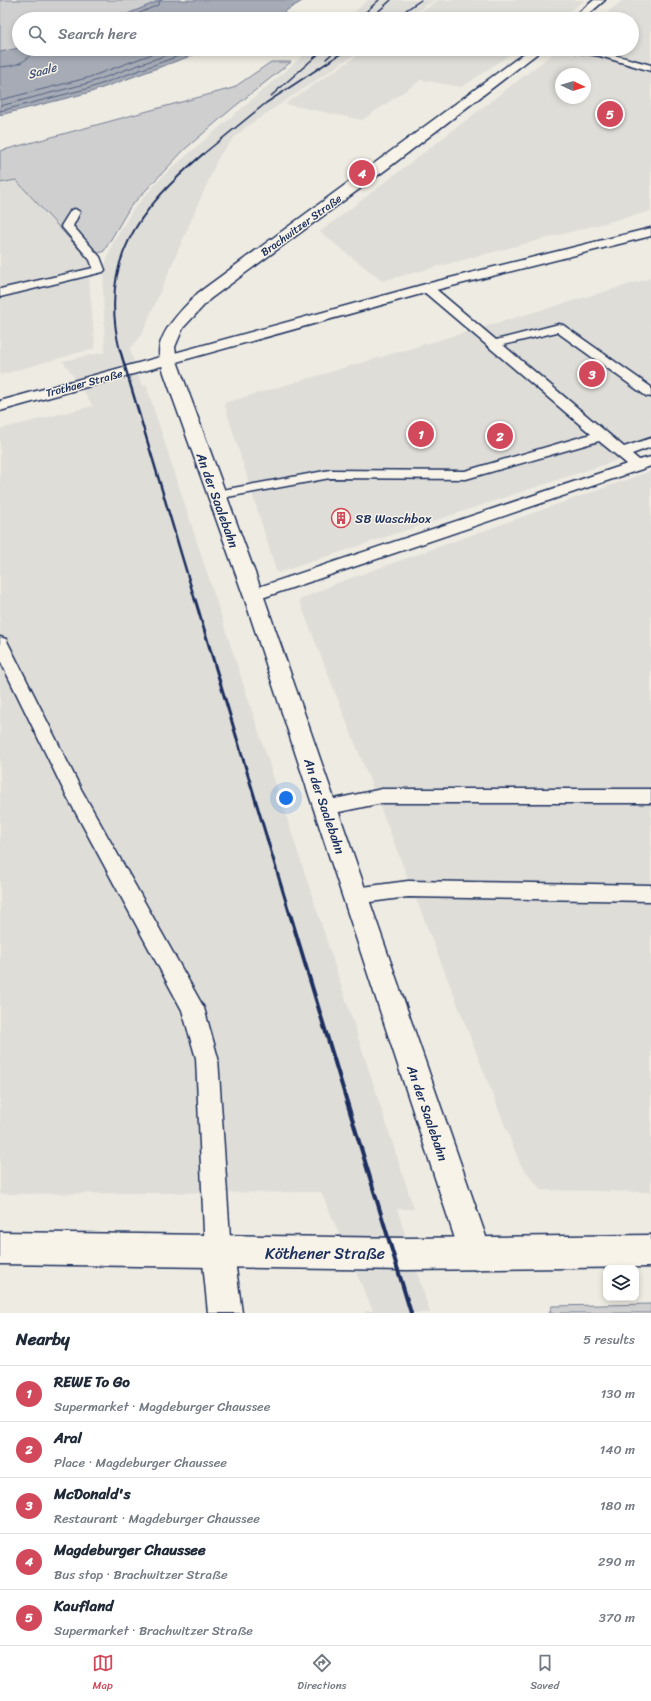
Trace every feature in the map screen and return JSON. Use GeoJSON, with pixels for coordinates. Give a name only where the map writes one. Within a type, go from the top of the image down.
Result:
{"type":"FeatureCollection","features":[{"type":"Feature","properties":{"kind":"street"},"geometry":{"type":"LineString","coordinates":[[585,12],[600,0]]}},
{"type":"Feature","properties":{"kind":"street","name":"Brachwitzer Straße"},"geometry":{"type":"LineString","coordinates":[[169,361],[167,347],[176,326],[204,296],[383,165],[528,56]]}},
{"type":"Feature","properties":{"kind":"street","name":"Trothaer Straße"},"geometry":{"type":"LineString","coordinates":[[0,406],[169,361],[427,288],[651,232]]}},
{"type":"Feature","properties":{"kind":"street","name":"An der Saalebahn"},"geometry":{"type":"LineString","coordinates":[[169,361],[253,594],[476,1254]]}},
{"type":"Feature","properties":{"kind":"street","name":"Köthener Straße"},"geometry":{"type":"LineString","coordinates":[[0,1248],[218,1253],[549,1254],[651,1251]]}},
{"type":"Feature","properties":{"kind":"street"},"geometry":{"type":"LineString","coordinates":[[218,1253],[225,1313]]}},
{"type":"Feature","properties":{"kind":"lane"},"geometry":{"type":"LineString","coordinates":[[608,56],[651,68]]}},
{"type":"Feature","properties":{"kind":"lane"},"geometry":{"type":"LineString","coordinates":[[0,293],[99,270],[96,259],[67,226],[75,212]]}},
{"type":"Feature","properties":{"kind":"lane"},"geometry":{"type":"LineString","coordinates":[[427,288],[637,466]]}},
{"type":"Feature","properties":{"kind":"lane"},"geometry":{"type":"LineString","coordinates":[[493,344],[559,328],[651,393]]}},
{"type":"Feature","properties":{"kind":"lane"},"geometry":{"type":"LineString","coordinates":[[217,495],[330,474],[466,475],[601,436]]}},
{"type":"Feature","properties":{"kind":"lane"},"geometry":{"type":"LineString","coordinates":[[622,453],[651,442]]}},
{"type":"Feature","properties":{"kind":"lane"},"geometry":{"type":"LineString","coordinates":[[253,594],[651,461]]}},
{"type":"Feature","properties":{"kind":"lane"},"geometry":{"type":"LineString","coordinates":[[0,643],[72,789],[193,1008],[207,1058],[218,1253]]}},
{"type":"Feature","properties":{"kind":"lane"},"geometry":{"type":"LineString","coordinates":[[326,808],[382,796],[651,796]]}},
{"type":"Feature","properties":{"kind":"lane"},"geometry":{"type":"LineString","coordinates":[[355,896],[408,889],[651,893]]}},
{"type":"Feature","properties":{"kind":"shaded area"},"geometry":{"type":"Polygon","coordinates":[[[0,0],[161,0],[133,12],[12,12],[12,50],[0,53],[0,0]]]}},
{"type":"Feature","properties":{"kind":"shaded area"},"geometry":{"type":"Polygon","coordinates":[[[368,0],[434,0],[417,12],[354,12],[368,0]]]}},
{"type":"Feature","properties":{"kind":"shaded area"},"geometry":{"type":"Polygon","coordinates":[[[438,0],[585,0],[569,12],[421,12],[438,0]]]}},
{"type":"Feature","properties":{"kind":"shaded area"},"geometry":{"type":"Polygon","coordinates":[[[623,0],[651,0],[651,211],[382,281],[320,232],[550,56],[639,56],[639,12],[608,12],[623,0]]]}},
{"type":"Feature","properties":{"kind":"shaded area"},"geometry":{"type":"Polygon","coordinates":[[[303,56],[352,56],[246,127],[234,138],[219,156],[142,334],[130,349],[142,386],[146,385],[414,1209],[397,1209],[430,1313],[365,1313],[365,1311],[373,1311],[321,1192],[0,1194],[0,429],[93,406],[63,361],[105,352],[103,289],[105,265],[113,243],[134,208],[165,174],[303,56]]]}},
{"type":"Feature","properties":{"kind":"shaded area"},"geometry":{"type":"Polygon","coordinates":[[[357,56],[508,56],[462,87],[421,80],[362,120],[285,104],[357,56]]]}},
{"type":"Feature","properties":{"kind":"shaded area"},"geometry":{"type":"Polygon","coordinates":[[[271,62],[291,62],[234,107],[185,149],[130,207],[104,251],[87,258],[16,180],[0,183],[0,151],[233,88],[271,62]]]}},
{"type":"Feature","properties":{"kind":"shaded area"},"geometry":{"type":"Polygon","coordinates":[[[16,180],[87,258],[92,267],[0,288],[0,183],[16,180]]]}},
{"type":"Feature","properties":{"kind":"shaded area"},"geometry":{"type":"Polygon","coordinates":[[[89,277],[95,348],[0,375],[0,299],[89,277]]]}},
{"type":"Feature","properties":{"kind":"shaded area"},"geometry":{"type":"Polygon","coordinates":[[[651,278],[651,449],[277,573],[224,403],[651,278]]]}},
{"type":"Feature","properties":{"kind":"shaded area"},"geometry":{"type":"Polygon","coordinates":[[[651,471],[651,1192],[541,1190],[520,1164],[299,600],[337,583],[651,471]]]}},
{"type":"Feature","properties":{"kind":"shaded area"},"geometry":{"type":"Polygon","coordinates":[[[651,1304],[651,1313],[549,1313],[552,1306],[651,1304]]]}},
{"type":"Feature","properties":{"kind":"water"},"geometry":{"type":"Polygon","coordinates":[[[161,0],[304,0],[284,12],[133,12],[161,0]]]}},
{"type":"Feature","properties":{"kind":"water","name":"Saale"},"geometry":{"type":"Polygon","coordinates":[[[12,49],[12,56],[191,56],[91,92],[0,115],[0,52],[12,49]]]}},
{"type":"Feature","properties":{"kind":"railway"},"geometry":{"type":"LineString","coordinates":[[366,12],[379,0]]}},
{"type":"Feature","properties":{"kind":"railway"},"geometry":{"type":"LineString","coordinates":[[378,12],[391,0]]}},
{"type":"Feature","properties":{"kind":"railway"},"geometry":{"type":"LineString","coordinates":[[403,12],[421,0]]}},
{"type":"Feature","properties":{"kind":"railway"},"geometry":{"type":"LineString","coordinates":[[271,96],[316,56]]}},
{"type":"Feature","properties":{"kind":"railway"},"geometry":{"type":"LineString","coordinates":[[326,59],[329,56]]}},
{"type":"Feature","properties":{"kind":"railway"},"geometry":{"type":"LineString","coordinates":[[202,155],[266,103],[337,56]]}},
{"type":"Feature","properties":{"kind":"railway"},"geometry":{"type":"LineString","coordinates":[[120,351],[115,319],[115,291],[119,264],[129,240],[142,217],[160,196],[203,154]]}},
{"type":"Feature","properties":{"kind":"railway"},"geometry":{"type":"LineString","coordinates":[[120,350],[195,600]]}},
{"type":"Feature","properties":{"kind":"railway"},"geometry":{"type":"LineString","coordinates":[[195,599],[290,915]]}},
{"type":"Feature","properties":{"kind":"railway"},"geometry":{"type":"LineString","coordinates":[[290,914],[411,1313]]}},
{"type":"Feature","properties":{"kind":"place","name":"Kaufland"},"geometry":{"type":"Point","coordinates":[610,114]}},
{"type":"Feature","properties":{"kind":"place","name":"Magdeburger Chaussee"},"geometry":{"type":"Point","coordinates":[362,173]}},
{"type":"Feature","properties":{"kind":"place","name":"McDonald's"},"geometry":{"type":"Point","coordinates":[592,374]}},
{"type":"Feature","properties":{"kind":"place","name":"REWE To Go"},"geometry":{"type":"Point","coordinates":[421,434]}},
{"type":"Feature","properties":{"kind":"place","name":"Aral"},"geometry":{"type":"Point","coordinates":[500,436]}},
{"type":"Feature","properties":{"kind":"place","name":"SB Waschbox"},"geometry":{"type":"Point","coordinates":[341,518]}}]}
